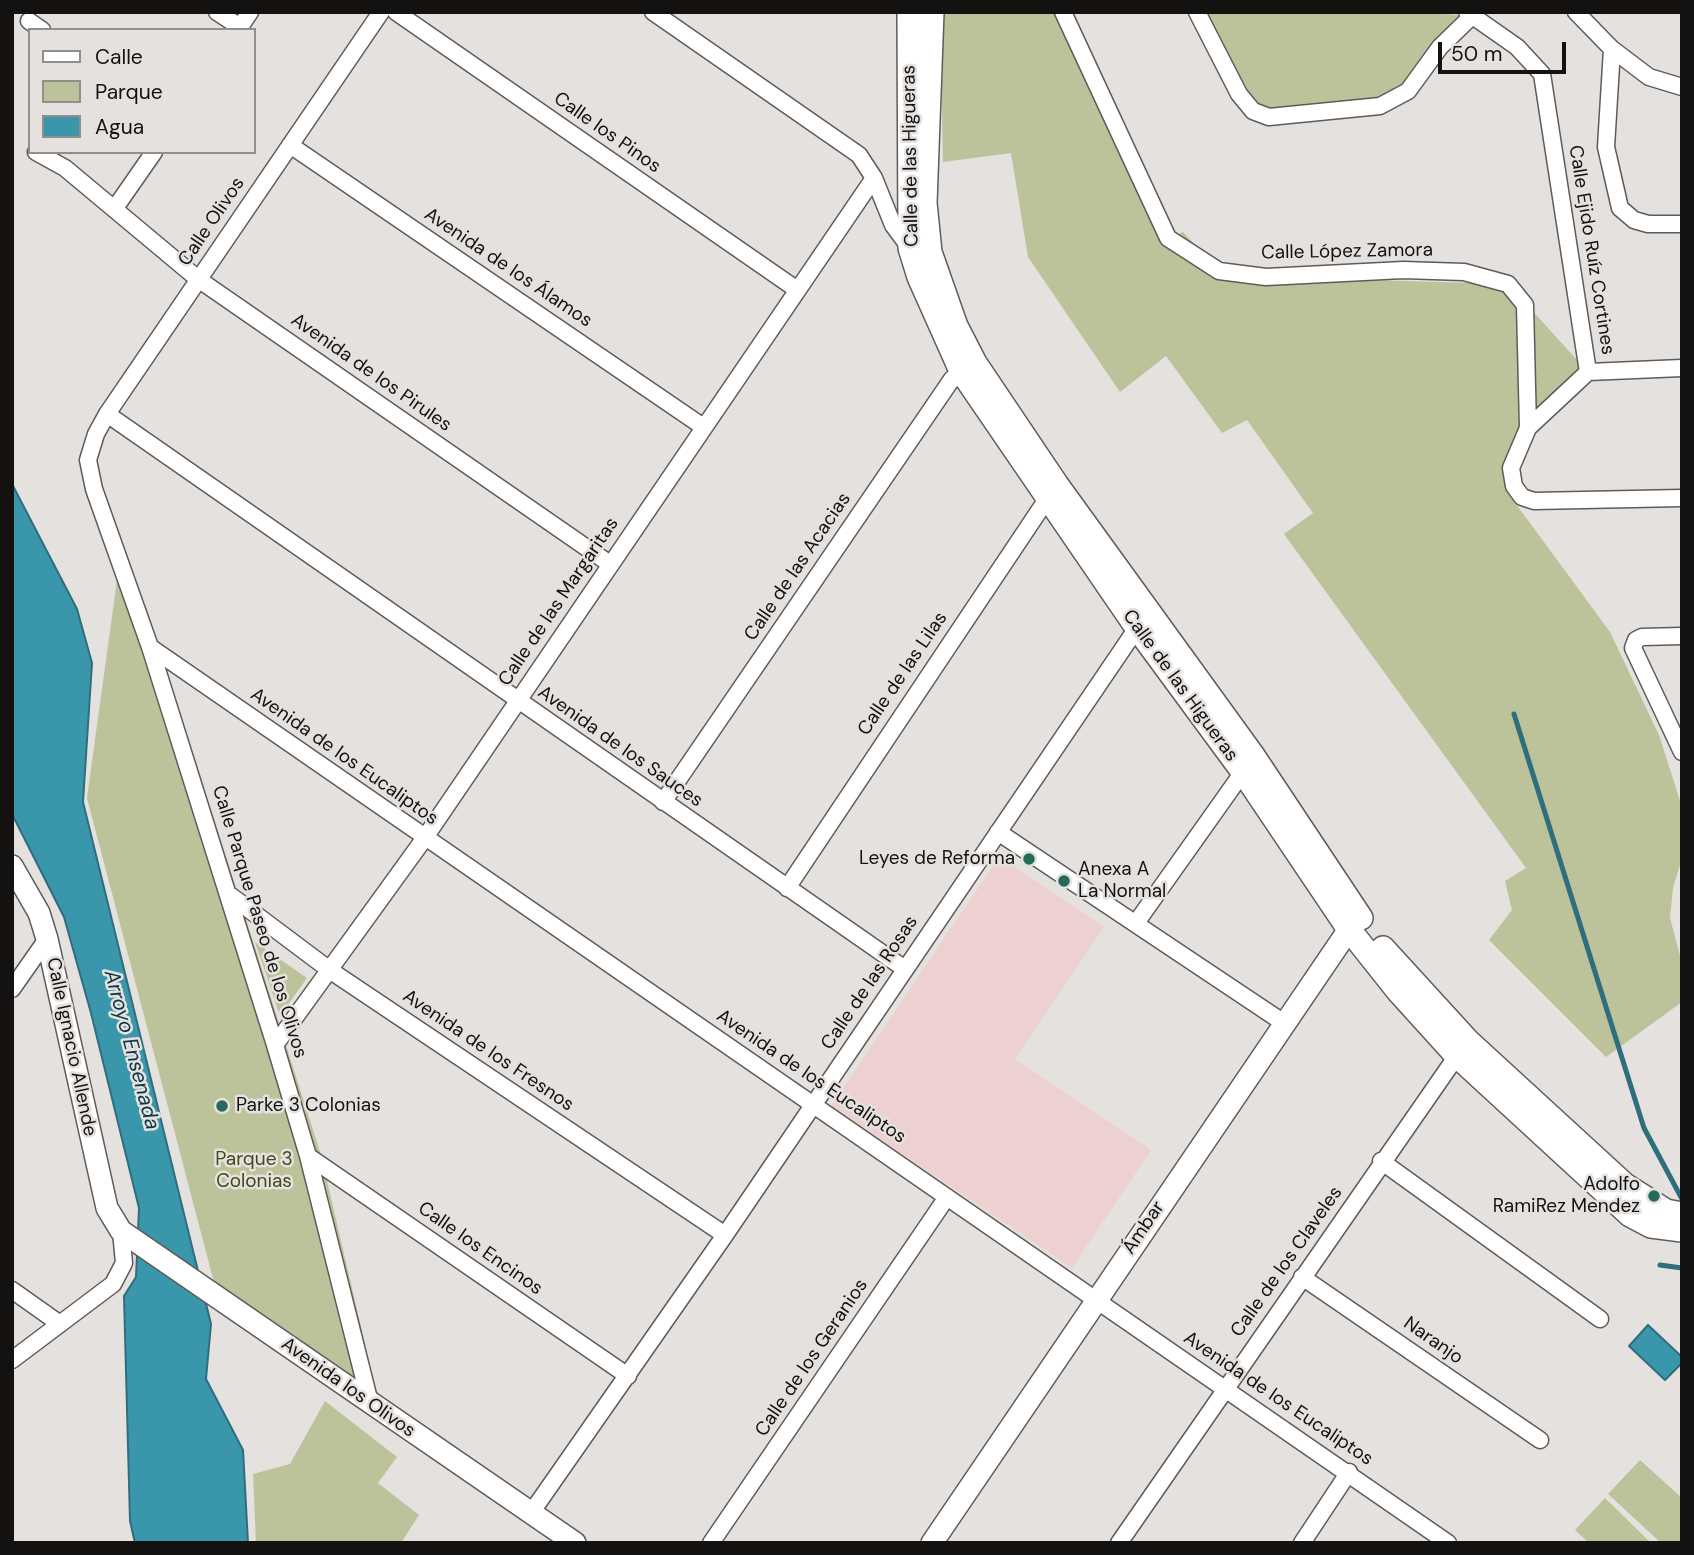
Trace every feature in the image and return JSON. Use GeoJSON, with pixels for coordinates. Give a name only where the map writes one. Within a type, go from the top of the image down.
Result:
{"type":"FeatureCollection","features":[{"type":"Feature","properties":{"kind":"main road","name":"Calle de las Higueras"},"geometry":{"type":"LineString","coordinates":[[909,12],[920,250],[956,326],[968,367],[1051,492],[1248,765],[1353,922],[1391,959],[1462,1048],[1630,1215],[1651,1226],[1682,1230]]}},
{"type":"Feature","properties":{"kind":"main road","name":"Calle de las Higueras"},"geometry":{"type":"LineString","coordinates":[[920,250],[925,202],[932,12]]}},
{"type":"Feature","properties":{"kind":"main road","name":"Calle de las Higueras"},"geometry":{"type":"LineString","coordinates":[[1462,1048],[1625,1185],[1666,1211],[1682,1214]]}},
{"type":"Feature","properties":{"kind":"street"},"geometry":{"type":"LineString","coordinates":[[217,12],[239,28],[250,12]]}},
{"type":"Feature","properties":{"kind":"street","name":"Calle Olivos"},"geometry":{"type":"LineString","coordinates":[[88,460],[96,434],[107,414],[381,12]]}},
{"type":"Feature","properties":{"kind":"street","name":"Calle los Pinos"},"geometry":{"type":"LineString","coordinates":[[396,12],[796,289]]}},
{"type":"Feature","properties":{"kind":"street"},"geometry":{"type":"LineString","coordinates":[[653,12],[859,155],[874,177],[893,225],[920,250]]}},
{"type":"Feature","properties":{"kind":"street","name":"Calle López Zamora"},"geometry":{"type":"LineString","coordinates":[[1063,12],[1168,238],[1219,271],[1266,276],[1403,270],[1464,272],[1508,284],[1525,305],[1528,428]]}},
{"type":"Feature","properties":{"kind":"street"},"geometry":{"type":"LineString","coordinates":[[1198,12],[1239,94],[1253,111],[1269,117],[1380,106],[1408,91],[1440,47],[1470,14]]}},
{"type":"Feature","properties":{"kind":"street"},"geometry":{"type":"LineString","coordinates":[[1576,12],[1612,49],[1649,77],[1682,87]]}},
{"type":"Feature","properties":{"kind":"street","name":"Calle Ejido Ruíz Cortines"},"geometry":{"type":"LineString","coordinates":[[1470,14],[1517,47],[1542,74],[1588,372],[1528,428],[1511,468],[1514,486],[1522,497],[1534,501],[1682,498]]}},
{"type":"Feature","properties":{"kind":"street"},"geometry":{"type":"LineString","coordinates":[[1612,49],[1606,147],[1620,208],[1634,220],[1641,222],[1682,224]]}},
{"type":"Feature","properties":{"kind":"street","name":"Avenida de los Álamos"},"geometry":{"type":"LineString","coordinates":[[290,145],[702,426]]}},
{"type":"Feature","properties":{"kind":"street","name":"Avenida de los Pirules"},"geometry":{"type":"LineString","coordinates":[[39,154],[65,168],[198,279],[610,564]]}},
{"type":"Feature","properties":{"kind":"street"},"geometry":{"type":"LineString","coordinates":[[115,208],[153,154]]}},
{"type":"Feature","properties":{"kind":"street","name":"Calle de las Margaritas"},"geometry":{"type":"LineString","coordinates":[[275,1045],[424,839],[702,426],[874,177]]}},
{"type":"Feature","properties":{"kind":"street","name":"Calle de las Acacias"},"geometry":{"type":"LineString","coordinates":[[663,802],[937,402],[968,367]]}},
{"type":"Feature","properties":{"kind":"street"},"geometry":{"type":"LineString","coordinates":[[1588,372],[1682,368]]}},
{"type":"Feature","properties":{"kind":"street","name":"Avenida de los Sauces"},"geometry":{"type":"LineString","coordinates":[[107,414],[517,702],[905,969]]}},
{"type":"Feature","properties":{"kind":"street","name":"Calle Parque Paseo de los Olivos"},"geometry":{"type":"LineString","coordinates":[[88,460],[94,489],[150,647],[231,896],[308,1156],[370,1403]]}},
{"type":"Feature","properties":{"kind":"street","name":"Calle de las Lilas"},"geometry":{"type":"LineString","coordinates":[[786,888],[1051,492]]}},
{"type":"Feature","properties":{"kind":"street","name":"Calle de las Rosas"},"geometry":{"type":"LineString","coordinates":[[531,1513],[628,1376],[1142,621]]}},
{"type":"Feature","properties":{"kind":"street"},"geometry":{"type":"LineString","coordinates":[[1682,636],[1642,636],[1636,640],[1633,648],[1682,752]]}},
{"type":"Feature","properties":{"kind":"street","name":"Avenida de los Eucaliptos"},"geometry":{"type":"LineString","coordinates":[[150,647],[424,839],[1226,1387],[1448,1543]]}},
{"type":"Feature","properties":{"kind":"street"},"geometry":{"type":"LineString","coordinates":[[1136,923],[1248,765]]}},
{"type":"Feature","properties":{"kind":"street"},"geometry":{"type":"LineString","coordinates":[[998,832],[1284,1023]]}},
{"type":"Feature","properties":{"kind":"street","name":"Calle Ignacio Allende"},"geometry":{"type":"LineString","coordinates":[[12,866],[39,913],[47,939],[107,1208],[121,1231]]}},
{"type":"Feature","properties":{"kind":"street","name":"Avenida de los Fresnos"},"geometry":{"type":"LineString","coordinates":[[231,896],[331,971],[724,1235]]}},
{"type":"Feature","properties":{"kind":"street","name":"Ámbar"},"geometry":{"type":"LineString","coordinates":[[932,1543],[1353,922]]}},
{"type":"Feature","properties":{"kind":"street"},"geometry":{"type":"LineString","coordinates":[[12,989],[47,939]]}},
{"type":"Feature","properties":{"kind":"street","name":"Calle de los Claveles"},"geometry":{"type":"LineString","coordinates":[[1119,1543],[1381,1161],[1462,1048]]}},
{"type":"Feature","properties":{"kind":"street","name":"Calle los Encinos"},"geometry":{"type":"LineString","coordinates":[[308,1156],[628,1376]]}},
{"type":"Feature","properties":{"kind":"street"},"geometry":{"type":"LineString","coordinates":[[1381,1161],[1600,1319]]}},
{"type":"Feature","properties":{"kind":"street","name":"Calle de los Geranios"},"geometry":{"type":"LineString","coordinates":[[711,1543],[947,1196]]}},
{"type":"Feature","properties":{"kind":"street"},"geometry":{"type":"LineString","coordinates":[[12,1360],[113,1284],[124,1263],[121,1231]]}},
{"type":"Feature","properties":{"kind":"street","name":"Avenida los Olivos"},"geometry":{"type":"LineString","coordinates":[[121,1231],[575,1543]]}},
{"type":"Feature","properties":{"kind":"street","name":"Naranjo"},"geometry":{"type":"LineString","coordinates":[[1302,1277],[1540,1440]]}},
{"type":"Feature","properties":{"kind":"street"},"geometry":{"type":"LineString","coordinates":[[12,1290],[60,1324]]}},
{"type":"Feature","properties":{"kind":"street"},"geometry":{"type":"LineString","coordinates":[[1302,1543],[1349,1472]]}},
{"type":"Feature","properties":{"kind":"shaded area"},"geometry":{"type":"Polygon","coordinates":[[[999,857],[1104,927],[1015,1059],[1151,1150],[1072,1268],[831,1106],[999,857]]]}},
{"type":"Feature","properties":{"kind":"green space"},"geometry":{"type":"Polygon","coordinates":[[[940,12],[1063,12],[1169,238],[1183,232],[1219,270],[1266,277],[1508,284],[1588,372],[1528,428],[1505,489],[1610,632],[1659,735],[1682,807],[1682,858],[1673,888],[1670,918],[1682,963],[1682,1002],[1606,1057],[1489,940],[1512,910],[1505,881],[1526,868],[1284,534],[1313,513],[1247,420],[1222,433],[1166,356],[1120,392],[1028,257],[1011,153],[943,162],[940,12]]]}},
{"type":"Feature","properties":{"kind":"green space"},"geometry":{"type":"Polygon","coordinates":[[[1197,12],[1416,12],[1472,16],[1408,91],[1380,106],[1253,111],[1197,12]]]}},
{"type":"Feature","properties":{"kind":"green space","name":"Parque 3 Colonias"},"geometry":{"type":"Polygon","coordinates":[[[121,551],[159,646],[321,1155],[376,1391],[216,1290],[87,798],[121,551]]]}},
{"type":"Feature","properties":{"kind":"green space"},"geometry":{"type":"Polygon","coordinates":[[[255,942],[307,978],[280,1016],[268,980],[255,942]]]}},
{"type":"Feature","properties":{"kind":"green space"},"geometry":{"type":"Polygon","coordinates":[[[325,1401],[397,1457],[378,1483],[419,1515],[401,1543],[256,1543],[253,1474],[290,1464],[325,1401]]]}},
{"type":"Feature","properties":{"kind":"green space"},"geometry":{"type":"Polygon","coordinates":[[[1640,1460],[1682,1498],[1682,1543],[1661,1543],[1608,1494],[1640,1460]]]}},
{"type":"Feature","properties":{"kind":"green space"},"geometry":{"type":"Polygon","coordinates":[[[1605,1498],[1651,1543],[1589,1543],[1575,1530],[1605,1498]]]}},
{"type":"Feature","properties":{"kind":"water","name":"Arroyo Ensenada"},"geometry":{"type":"Polygon","coordinates":[[[12,484],[77,609],[92,663],[83,802],[211,1324],[206,1379],[243,1450],[248,1543],[135,1543],[130,1521],[124,1296],[136,1277],[139,1208],[91,1013],[64,917],[12,814],[12,484]]]}},
{"type":"Feature","properties":{"kind":"water"},"geometry":{"type":"Polygon","coordinates":[[[1648,1325],[1682,1357],[1682,1363],[1665,1380],[1629,1346],[1648,1325]]]}},
{"type":"Feature","properties":{"kind":"waterway"},"geometry":{"type":"LineString","coordinates":[[1514,714],[1644,1128],[1682,1199]]}},
{"type":"Feature","properties":{"kind":"waterway"},"geometry":{"type":"LineString","coordinates":[[1660,1265],[1682,1268]]}},
{"type":"Feature","properties":{"kind":"place","name":"Leyes de Reforma"},"geometry":{"type":"Point","coordinates":[1029,859]}},
{"type":"Feature","properties":{"kind":"place","name":"Anexa A La Normal"},"geometry":{"type":"Point","coordinates":[1064,881]}},
{"type":"Feature","properties":{"kind":"place","name":"Parke 3 Colonias"},"geometry":{"type":"Point","coordinates":[222,1106]}},
{"type":"Feature","properties":{"kind":"place","name":"Adolfo RamiRez Mendez"},"geometry":{"type":"Point","coordinates":[1654,1196]}}]}
